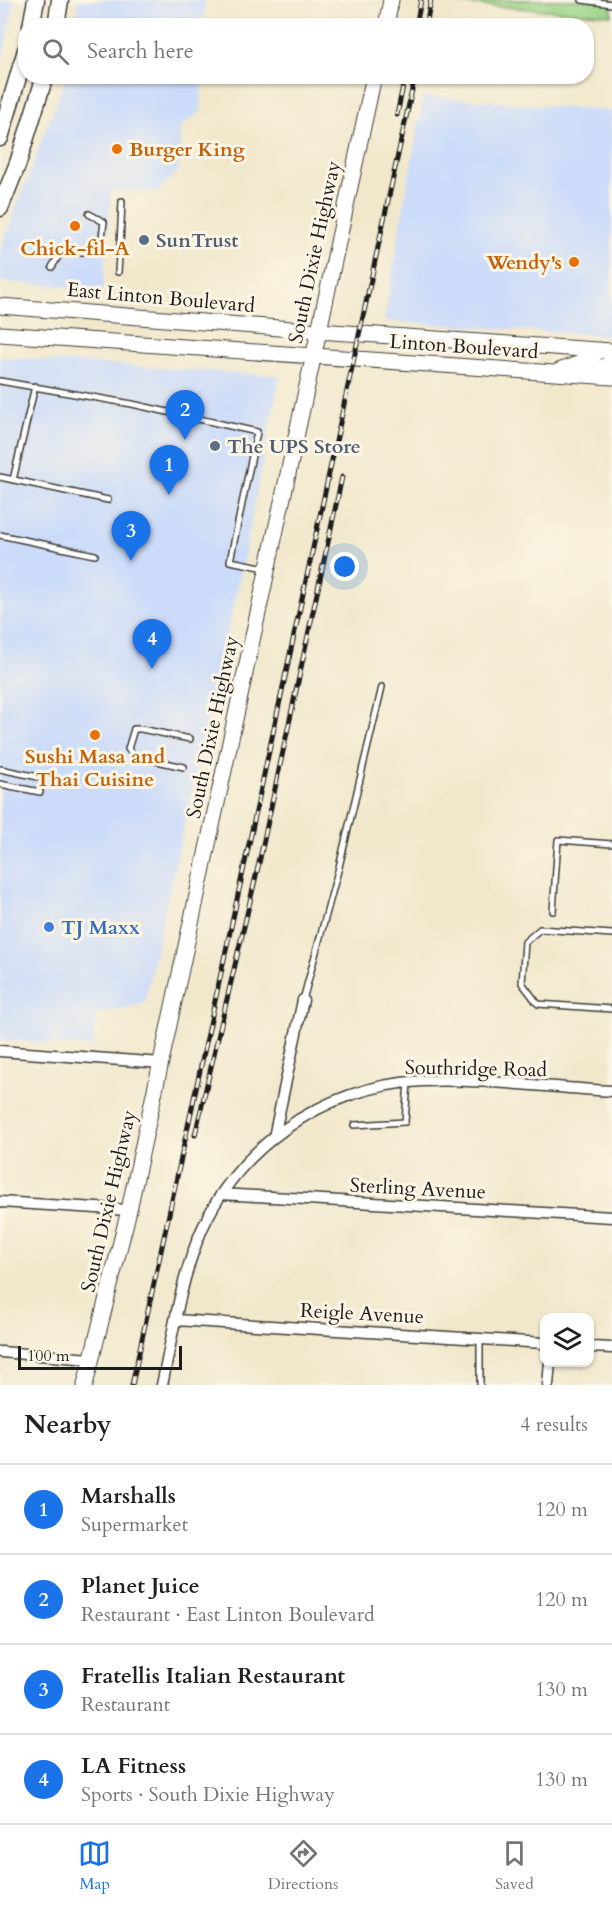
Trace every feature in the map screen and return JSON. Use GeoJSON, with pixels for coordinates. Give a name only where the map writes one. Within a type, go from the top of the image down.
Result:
{"type":"FeatureCollection","features":[{"type":"Feature","properties":{"kind":"main road"},"geometry":{"type":"LineString","coordinates":[[33,18],[36,0]]}},
{"type":"Feature","properties":{"kind":"main road"},"geometry":{"type":"LineString","coordinates":[[57,18],[60,0]]}},
{"type":"Feature","properties":{"kind":"main road"},"geometry":{"type":"LineString","coordinates":[[0,138],[18,77]]}},
{"type":"Feature","properties":{"kind":"main road"},"geometry":{"type":"LineString","coordinates":[[0,208],[18,164],[43,84]]}},
{"type":"Feature","properties":{"kind":"street"},"geometry":{"type":"LineString","coordinates":[[388,18],[391,0]]}},
{"type":"Feature","properties":{"kind":"street","name":"South Dixie Highway"},"geometry":{"type":"LineString","coordinates":[[86,1385],[162,1063],[372,84]]}},
{"type":"Feature","properties":{"kind":"street","name":"East Linton Boulevard"},"geometry":{"type":"LineString","coordinates":[[0,306],[318,331]]}},
{"type":"Feature","properties":{"kind":"street"},"geometry":{"type":"LineString","coordinates":[[139,343],[160,330],[167,320]]}},
{"type":"Feature","properties":{"kind":"street","name":"Linton Boulevard"},"geometry":{"type":"LineString","coordinates":[[318,331],[606,350]]}},
{"type":"Feature","properties":{"kind":"street"},"geometry":{"type":"LineString","coordinates":[[0,334],[313,356]]}},
{"type":"Feature","properties":{"kind":"street"},"geometry":{"type":"LineString","coordinates":[[553,373],[588,360],[606,350]]}},
{"type":"Feature","properties":{"kind":"street","name":"Linton Boulevard"},"geometry":{"type":"LineString","coordinates":[[313,356],[612,377]]}},
{"type":"Feature","properties":{"kind":"street"},"geometry":{"type":"LineString","coordinates":[[588,375],[612,362]]}},
{"type":"Feature","properties":{"kind":"street"},"geometry":{"type":"LineString","coordinates":[[274,1137],[303,1000]]}},
{"type":"Feature","properties":{"kind":"street"},"geometry":{"type":"LineString","coordinates":[[0,1051],[162,1063]]}},
{"type":"Feature","properties":{"kind":"street","name":"Southridge Road"},"geometry":{"type":"LineString","coordinates":[[162,1385],[196,1245],[221,1194],[252,1157],[274,1137],[304,1116],[340,1098],[375,1087],[408,1082],[441,1081],[612,1091]]}},
{"type":"Feature","properties":{"kind":"street","name":"Sterling Avenue"},"geometry":{"type":"LineString","coordinates":[[221,1194],[612,1217]]}},
{"type":"Feature","properties":{"kind":"street"},"geometry":{"type":"LineString","coordinates":[[0,1202],[129,1210]]}},
{"type":"Feature","properties":{"kind":"street","name":"Reigle Avenue"},"geometry":{"type":"LineString","coordinates":[[176,1320],[540,1343]]}},
{"type":"Feature","properties":{"kind":"street"},"geometry":{"type":"LineString","coordinates":[[594,1347],[612,1348]]}},
{"type":"Feature","properties":{"kind":"street"},"geometry":{"type":"LineString","coordinates":[[0,1352],[92,1359]]}},
{"type":"Feature","properties":{"kind":"street"},"geometry":{"type":"LineString","coordinates":[[548,1385],[550,1367]]}},
{"type":"Feature","properties":{"kind":"lane"},"geometry":{"type":"LineString","coordinates":[[572,0],[612,4]]}},
{"type":"Feature","properties":{"kind":"lane"},"geometry":{"type":"LineString","coordinates":[[120,245],[122,201]]}},
{"type":"Feature","properties":{"kind":"lane"},"geometry":{"type":"LineString","coordinates":[[52,267],[62,252],[100,252],[104,222],[89,214]]}},
{"type":"Feature","properties":{"kind":"lane"},"geometry":{"type":"LineString","coordinates":[[118,272],[119,256]]}},
{"type":"Feature","properties":{"kind":"lane"},"geometry":{"type":"LineString","coordinates":[[0,381],[258,432],[230,561],[268,568]]}},
{"type":"Feature","properties":{"kind":"lane"},"geometry":{"type":"LineString","coordinates":[[13,480],[34,386]]}},
{"type":"Feature","properties":{"kind":"lane"},"geometry":{"type":"LineString","coordinates":[[0,477],[108,500]]}},
{"type":"Feature","properties":{"kind":"lane"},"geometry":{"type":"LineString","coordinates":[[0,536],[95,555]]}},
{"type":"Feature","properties":{"kind":"lane"},"geometry":{"type":"LineString","coordinates":[[303,1000],[339,867],[382,687]]}},
{"type":"Feature","properties":{"kind":"lane"},"geometry":{"type":"LineString","coordinates":[[184,767],[130,753],[131,734],[134,729],[141,729],[190,738]]}},
{"type":"Feature","properties":{"kind":"lane"},"geometry":{"type":"LineString","coordinates":[[0,769],[43,778]]}},
{"type":"Feature","properties":{"kind":"lane"},"geometry":{"type":"LineString","coordinates":[[0,784],[40,792]]}},
{"type":"Feature","properties":{"kind":"lane"},"geometry":{"type":"LineString","coordinates":[[553,911],[558,840],[612,843]]}},
{"type":"Feature","properties":{"kind":"lane"},"geometry":{"type":"LineString","coordinates":[[612,934],[540,929],[525,942],[522,983],[538,1004],[612,1009]]}},
{"type":"Feature","properties":{"kind":"lane"},"geometry":{"type":"LineString","coordinates":[[354,1125],[405,1122],[408,1082]]}},
{"type":"Feature","properties":{"kind":"lane"},"geometry":{"type":"LineString","coordinates":[[480,1339],[480,1385]]}},
{"type":"Feature","properties":{"kind":"shaded area"},"geometry":{"type":"Polygon","coordinates":[[[0,0],[15,0],[0,71],[0,0]]]}},
{"type":"Feature","properties":{"kind":"shaded area"},"geometry":{"type":"Polygon","coordinates":[[[78,0],[205,0],[204,18],[76,18],[78,0]]]}},
{"type":"Feature","properties":{"kind":"shaded area"},"geometry":{"type":"Polygon","coordinates":[[[63,84],[202,84],[201,111],[180,127],[179,170],[157,192],[111,190],[103,289],[0,282],[0,250],[63,84]]]}},
{"type":"Feature","properties":{"kind":"shaded area"},"geometry":{"type":"Polygon","coordinates":[[[423,96],[612,111],[612,336],[384,321],[423,96]]]}},
{"type":"Feature","properties":{"kind":"shaded area"},"geometry":{"type":"Polygon","coordinates":[[[0,357],[280,376],[237,591],[144,1003],[96,1015],[93,1047],[0,1040],[0,357]]]}},
{"type":"Feature","properties":{"kind":"green space"},"geometry":{"type":"Polygon","coordinates":[[[451,0],[612,0],[612,15],[451,3],[451,0]]]}},
{"type":"Feature","properties":{"kind":"railway"},"geometry":{"type":"LineString","coordinates":[[418,18],[421,0]]}},
{"type":"Feature","properties":{"kind":"railway"},"geometry":{"type":"LineString","coordinates":[[428,18],[431,0]]}},
{"type":"Feature","properties":{"kind":"railway"},"geometry":{"type":"LineString","coordinates":[[397,115],[403,84]]}},
{"type":"Feature","properties":{"kind":"railway"},"geometry":{"type":"LineString","coordinates":[[132,1385],[413,84]]}},
{"type":"Feature","properties":{"kind":"railway"},"geometry":{"type":"LineString","coordinates":[[195,1135],[259,863],[342,477]]}},
{"type":"Feature","properties":{"kind":"place","name":"Burger King"},"geometry":{"type":"Point","coordinates":[117,149]}},
{"type":"Feature","properties":{"kind":"place","name":"Chick-fil-A"},"geometry":{"type":"Point","coordinates":[75,226]}},
{"type":"Feature","properties":{"kind":"place","name":"SunTrust"},"geometry":{"type":"Point","coordinates":[144,240]}},
{"type":"Feature","properties":{"kind":"place","name":"Wendy's"},"geometry":{"type":"Point","coordinates":[574,262]}},
{"type":"Feature","properties":{"kind":"place","name":"Planet Juice"},"geometry":{"type":"Point","coordinates":[185,440]}},
{"type":"Feature","properties":{"kind":"place","name":"The UPS Store"},"geometry":{"type":"Point","coordinates":[215,446]}},
{"type":"Feature","properties":{"kind":"place","name":"Marshalls"},"geometry":{"type":"Point","coordinates":[169,495]}},
{"type":"Feature","properties":{"kind":"place","name":"Fratellis Italian Restaurant"},"geometry":{"type":"Point","coordinates":[131,561]}},
{"type":"Feature","properties":{"kind":"place","name":"LA Fitness"},"geometry":{"type":"Point","coordinates":[152,669]}},
{"type":"Feature","properties":{"kind":"place","name":"Sushi Masa and Thai Cuisine"},"geometry":{"type":"Point","coordinates":[95,735]}},
{"type":"Feature","properties":{"kind":"place","name":"TJ Maxx"},"geometry":{"type":"Point","coordinates":[49,927]}}]}
